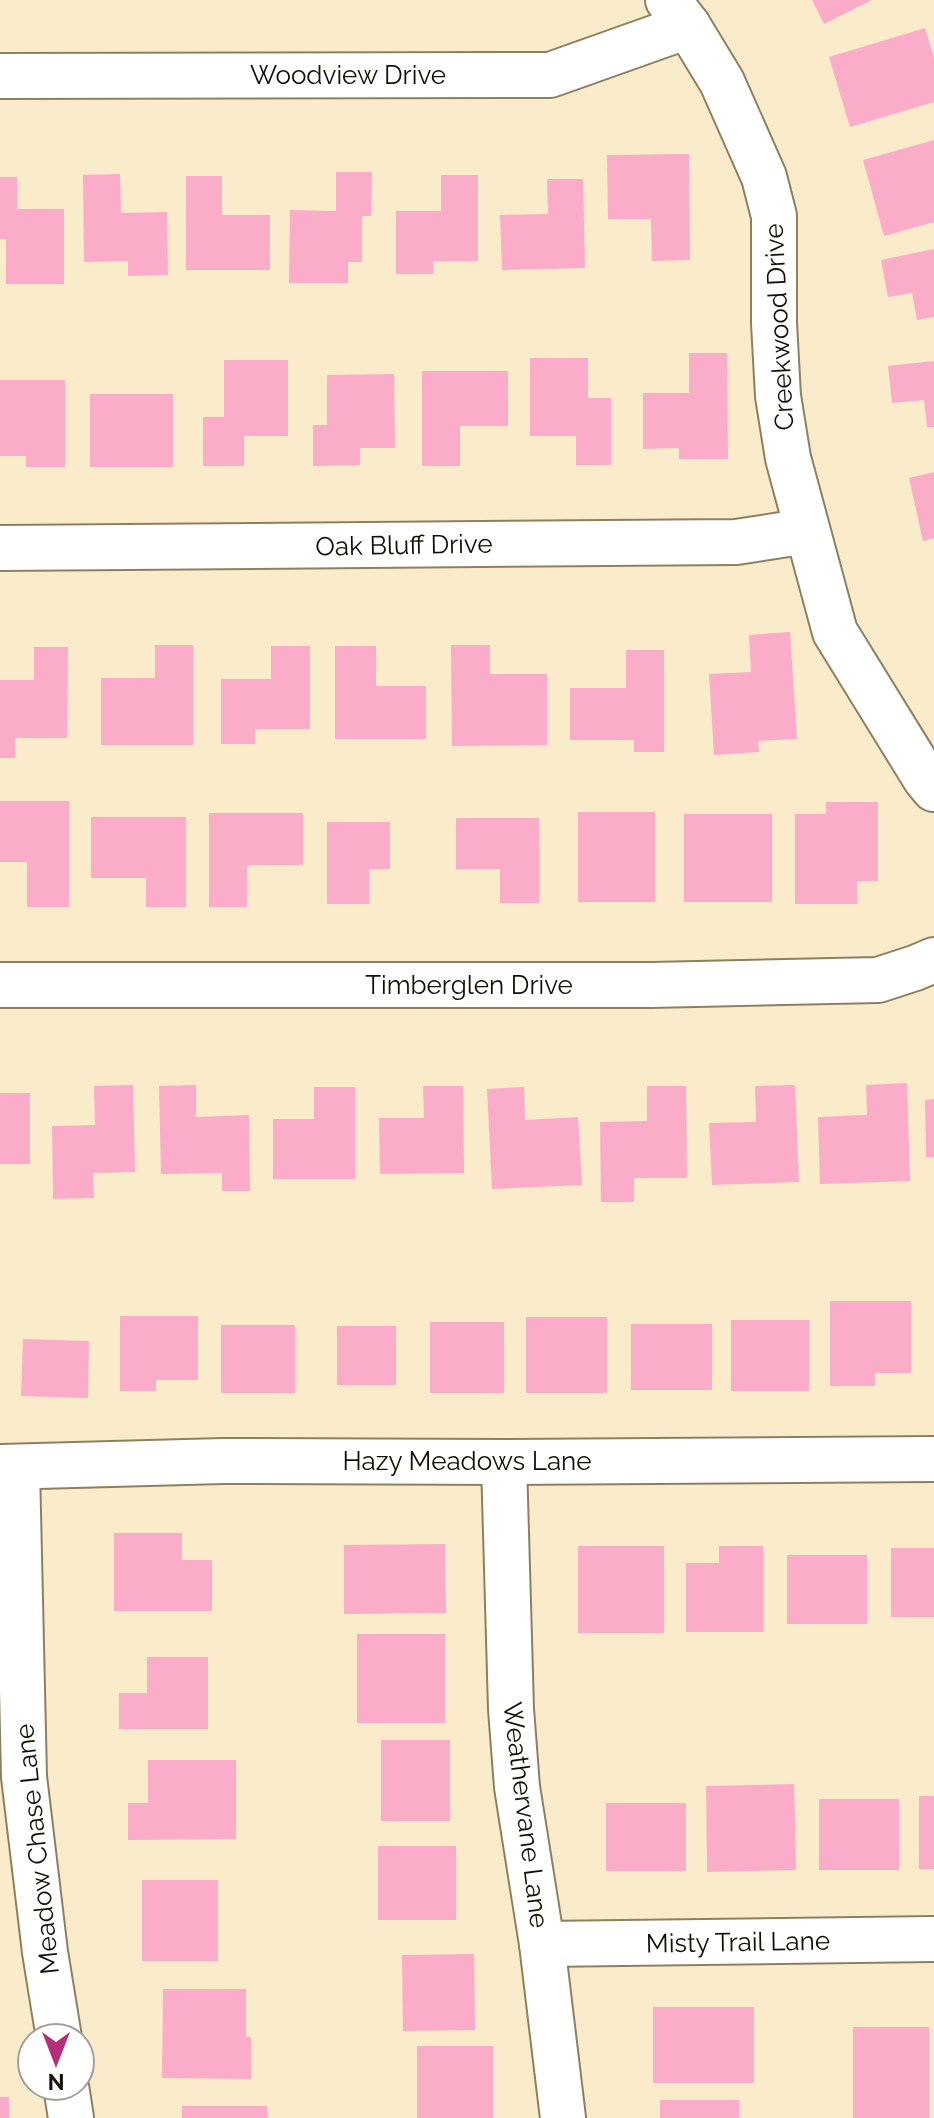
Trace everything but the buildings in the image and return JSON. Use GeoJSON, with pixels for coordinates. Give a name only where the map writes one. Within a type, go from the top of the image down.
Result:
{"type":"FeatureCollection","features":[{"type":"Feature","properties":{"kind":"street","name":"Woodview Drive"},"geometry":{"type":"LineString","coordinates":[[0,76],[550,75],[678,13]]}},
{"type":"Feature","properties":{"kind":"street","name":"Creekwood Drive"},"geometry":{"type":"LineString","coordinates":[[678,13],[722,82],[764,177],[774,216],[778,396],[788,458],[835,632],[934,789]]}},
{"type":"Feature","properties":{"kind":"street","name":"Oak Bluff Drive"},"geometry":{"type":"LineString","coordinates":[[0,548],[736,542],[807,531]]}},
{"type":"Feature","properties":{"kind":"street","name":"Timberglen Drive"},"geometry":{"type":"LineString","coordinates":[[0,985],[651,985],[878,980],[934,960]]}},
{"type":"Feature","properties":{"kind":"street","name":"Hazy Meadows Lane"},"geometry":{"type":"LineString","coordinates":[[9,1467],[223,1461],[934,1459]]}},
{"type":"Feature","properties":{"kind":"street","name":"Weathervane Lane"},"geometry":{"type":"LineString","coordinates":[[504,1462],[511,1709],[517,1787],[542,1944],[563,2118]]}},
{"type":"Feature","properties":{"kind":"street","name":"Meadow Chase Lane"},"geometry":{"type":"LineString","coordinates":[[9,1467],[24,1777],[56,2022]]}},
{"type":"Feature","properties":{"kind":"street","name":"Misty Trail Lane"},"geometry":{"type":"LineString","coordinates":[[542,1944],[934,1939]]}}]}
